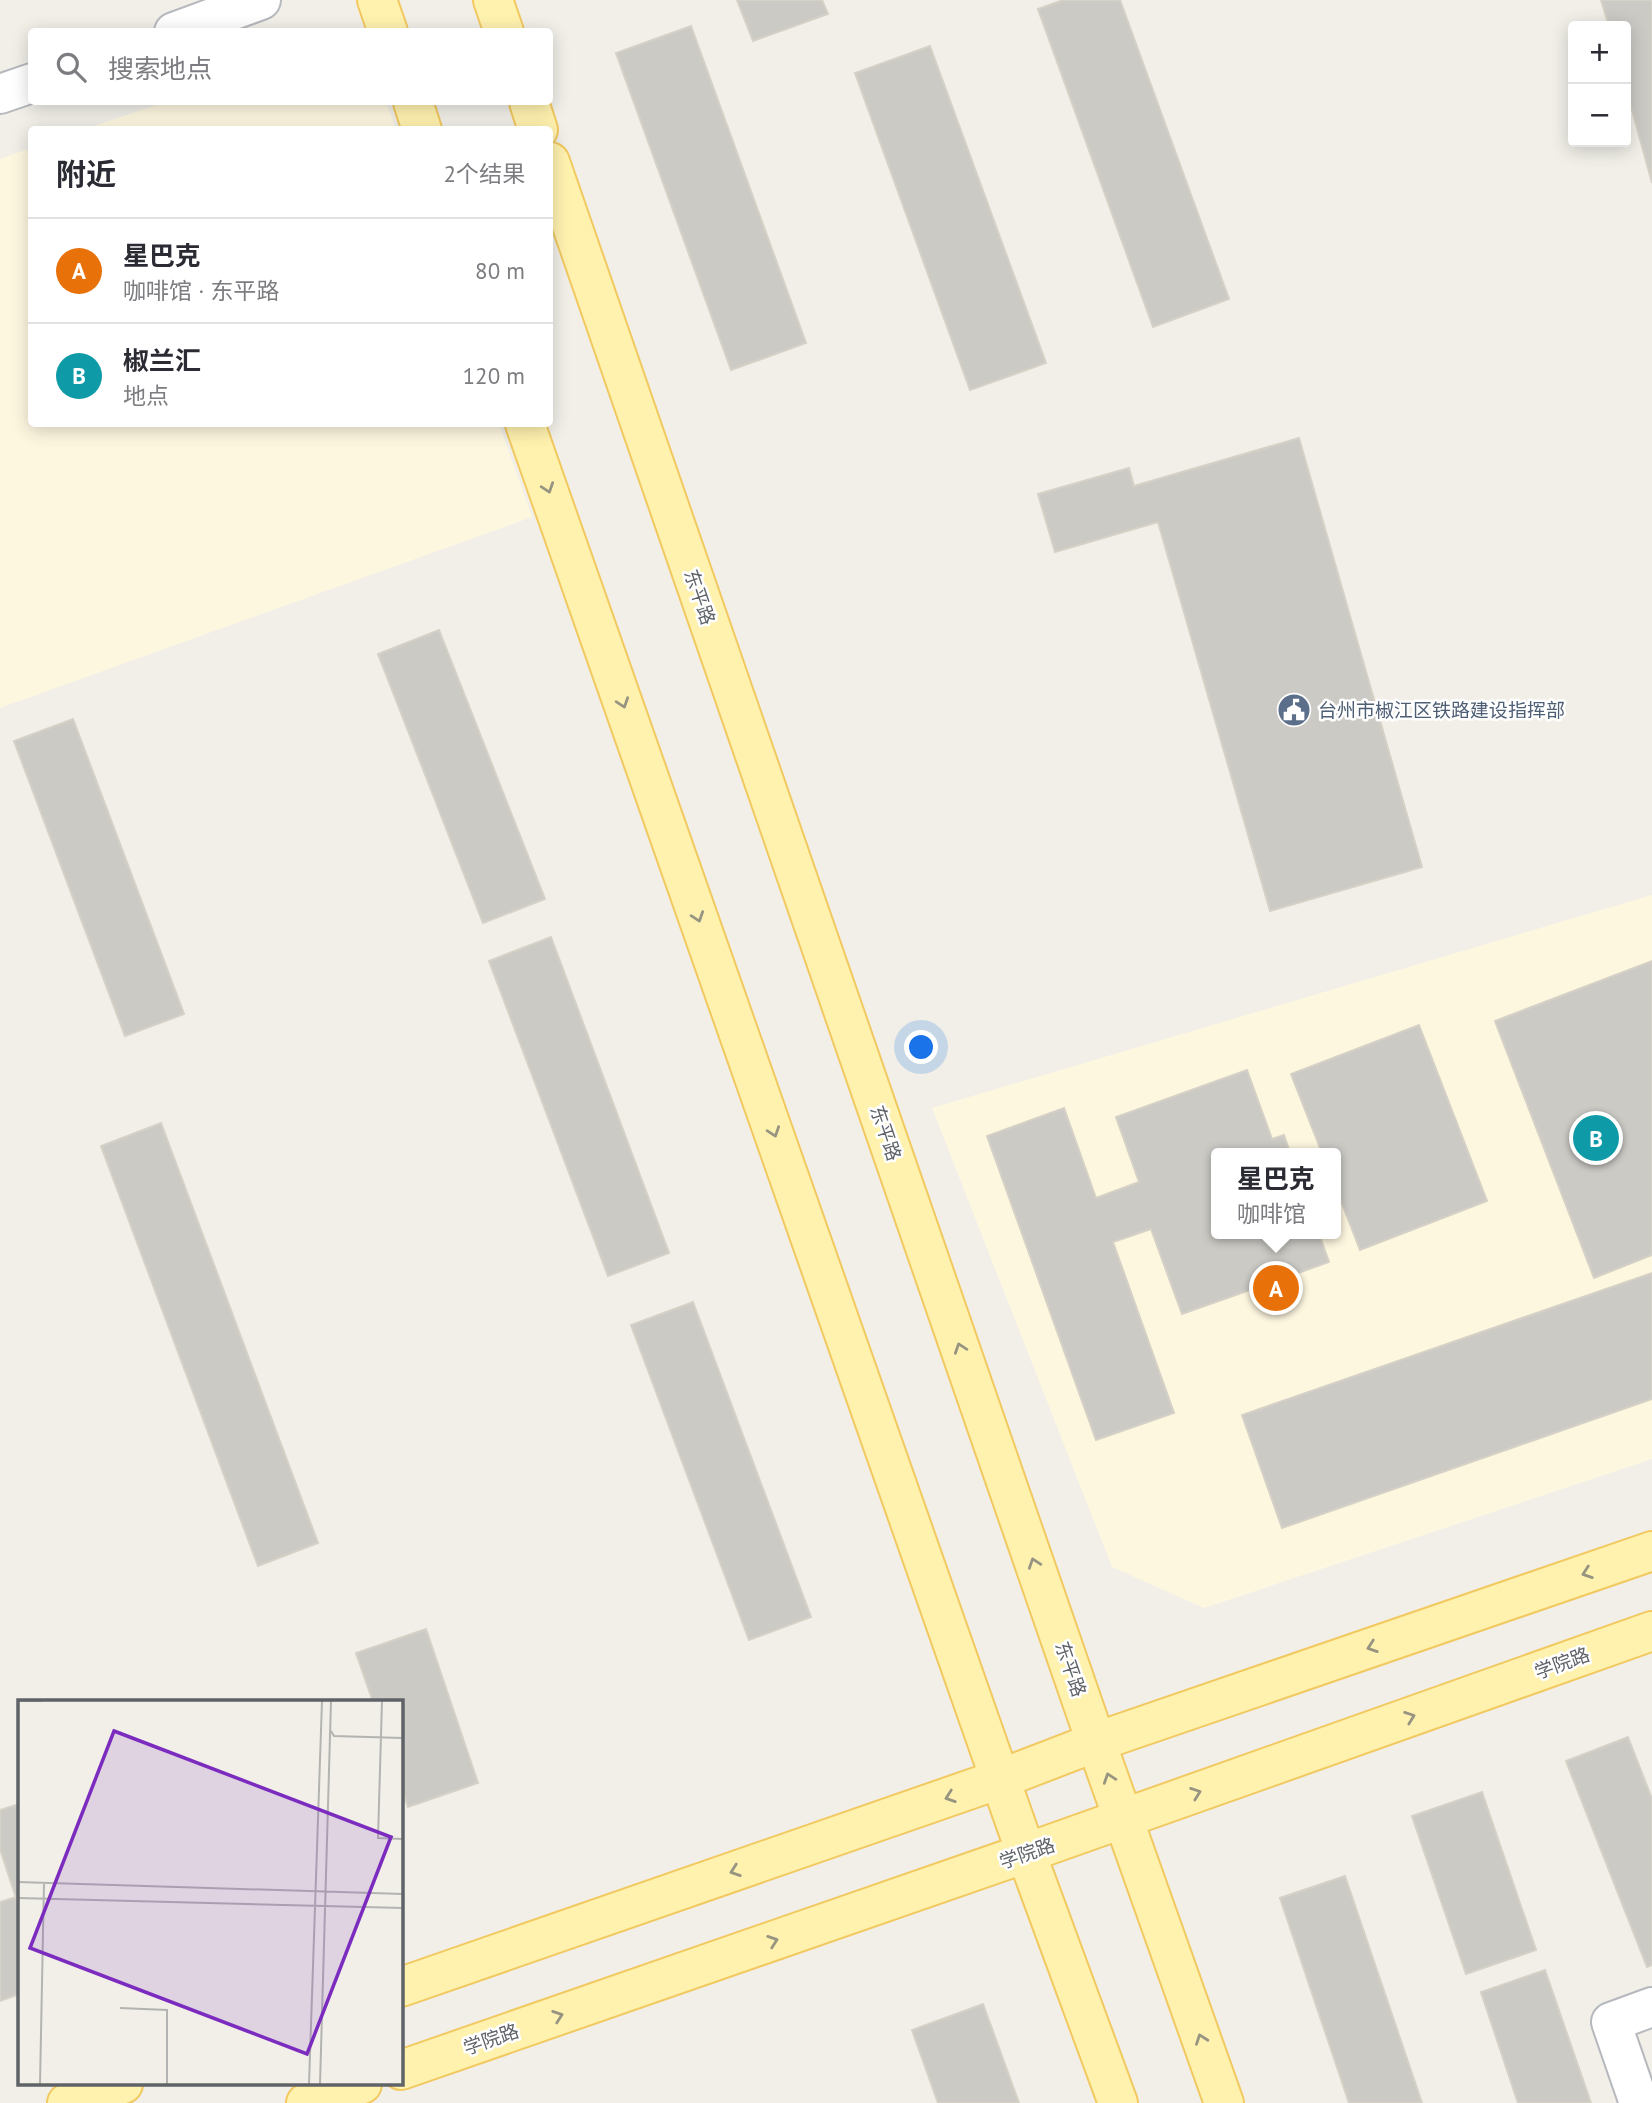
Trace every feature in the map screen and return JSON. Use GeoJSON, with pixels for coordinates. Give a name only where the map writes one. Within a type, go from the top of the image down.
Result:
{"type":"FeatureCollection","features":[{"type":"Feature","properties":{"kind":"main road"},"geometry":{"type":"LineString","coordinates":[[377,0],[387,28]]}},
{"type":"Feature","properties":{"kind":"main road"},"geometry":{"type":"LineString","coordinates":[[494,0],[503,28]]}},
{"type":"Feature","properties":{"kind":"main road"},"geometry":{"type":"LineString","coordinates":[[414,105],[421,126]]}},
{"type":"Feature","properties":{"kind":"main road"},"geometry":{"type":"LineString","coordinates":[[530,105],[537,126]]}},
{"type":"Feature","properties":{"kind":"main road","name":"东平路"},"geometry":{"type":"LineString","coordinates":[[553,171],[1096,1742],[1224,2103]]}},
{"type":"Feature","properties":{"kind":"main road"},"geometry":{"type":"LineString","coordinates":[[527,427],[1026,1853],[1118,2103]]}},
{"type":"Feature","properties":{"kind":"main road"},"geometry":{"type":"LineString","coordinates":[[402,1987],[1000,1779],[1096,1742],[1652,1551]]}},
{"type":"Feature","properties":{"kind":"main road","name":"学院路"},"geometry":{"type":"LineString","coordinates":[[402,2070],[1123,1819],[1652,1631]]}},
{"type":"Feature","properties":{"kind":"main road"},"geometry":{"type":"LineString","coordinates":[[67,2103],[116,2086]]}},
{"type":"Feature","properties":{"kind":"main road"},"geometry":{"type":"LineString","coordinates":[[306,2103],[356,2086]]}},
{"type":"Feature","properties":{"kind":"street"},"geometry":{"type":"LineString","coordinates":[[185,28],[261,0]]}},
{"type":"Feature","properties":{"kind":"street"},"geometry":{"type":"LineString","coordinates":[[0,94],[28,84]]}},
{"type":"Feature","properties":{"kind":"street"},"geometry":{"type":"LineString","coordinates":[[1639,2103],[1611,2022],[1652,2007]]}},
{"type":"Feature","properties":{"kind":"shaded area"},"geometry":{"type":"Polygon","coordinates":[[[156,105],[387,105],[395,126],[94,126],[156,105]]]}},
{"type":"Feature","properties":{"kind":"shaded area"},"geometry":{"type":"Polygon","coordinates":[[[28,149],[28,427],[500,427],[532,517],[0,708],[0,159],[28,149]]]}},
{"type":"Feature","properties":{"kind":"shaded area"},"geometry":{"type":"Polygon","coordinates":[[[1652,895],[1652,1459],[1204,1608],[1112,1567],[932,1108],[1652,895]]]}},
{"type":"Feature","properties":{"kind":"building"},"geometry":{"type":"Polygon","coordinates":[[[737,0],[822,0],[828,14],[753,41],[737,0]]]}},
{"type":"Feature","properties":{"kind":"building"},"geometry":{"type":"Polygon","coordinates":[[[1063,0],[1120,0],[1229,299],[1153,327],[1038,9],[1063,0]]]}},
{"type":"Feature","properties":{"kind":"building"},"geometry":{"type":"Polygon","coordinates":[[[1601,0],[1652,0],[1652,183],[1631,106],[1631,21],[1607,21],[1601,0]]]}},
{"type":"Feature","properties":{"kind":"building"},"geometry":{"type":"Polygon","coordinates":[[[691,26],[806,343],[731,370],[616,53],[691,26]]]}},
{"type":"Feature","properties":{"kind":"building"},"geometry":{"type":"Polygon","coordinates":[[[930,46],[1046,363],[970,390],[855,73],[930,46]]]}},
{"type":"Feature","properties":{"kind":"building","name":"台州市椒江区铁路建设指挥部"},"geometry":{"type":"Polygon","coordinates":[[[1299,438],[1422,867],[1270,911],[1158,522],[1055,552],[1038,494],[1129,468],[1134,486],[1299,438]]]}},
{"type":"Feature","properties":{"kind":"building"},"geometry":{"type":"Polygon","coordinates":[[[439,630],[545,899],[483,923],[378,654],[439,630]]]}},
{"type":"Feature","properties":{"kind":"building"},"geometry":{"type":"Polygon","coordinates":[[[73,719],[184,1014],[125,1036],[14,741],[73,719]]]}},
{"type":"Feature","properties":{"kind":"building"},"geometry":{"type":"Polygon","coordinates":[[[551,937],[669,1253],[608,1276],[489,961],[551,937]]]}},
{"type":"Feature","properties":{"kind":"building"},"geometry":{"type":"Polygon","coordinates":[[[1652,961],[1652,1255],[1594,1278],[1495,1021],[1652,961]]]}},
{"type":"Feature","properties":{"kind":"building"},"geometry":{"type":"Polygon","coordinates":[[[1419,1025],[1487,1201],[1360,1250],[1341,1201],[1341,1148],[1320,1148],[1291,1074],[1419,1025]]]}},
{"type":"Feature","properties":{"kind":"building"},"geometry":{"type":"Polygon","coordinates":[[[1247,1070],[1272,1139],[1284,1135],[1288,1148],[1211,1148],[1211,1239],[1321,1239],[1329,1262],[1182,1314],[1151,1229],[1113,1242],[1174,1413],[1096,1440],[987,1136],[1064,1108],[1096,1198],[1139,1182],[1116,1117],[1247,1070]]]}},
{"type":"Feature","properties":{"kind":"building"},"geometry":{"type":"Polygon","coordinates":[[[161,1123],[318,1543],[258,1566],[101,1146],[161,1123]]]}},
{"type":"Feature","properties":{"kind":"building"},"geometry":{"type":"Polygon","coordinates":[[[1652,1273],[1652,1399],[1282,1528],[1242,1415],[1652,1273]]]}},
{"type":"Feature","properties":{"kind":"building"},"geometry":{"type":"Polygon","coordinates":[[[693,1302],[811,1617],[749,1640],[631,1325],[693,1302]]]}},
{"type":"Feature","properties":{"kind":"building"},"geometry":{"type":"Polygon","coordinates":[[[426,1629],[478,1783],[408,1807],[402,1789],[402,1700],[372,1700],[356,1653],[426,1629]]]}},
{"type":"Feature","properties":{"kind":"building"},"geometry":{"type":"Polygon","coordinates":[[[1628,1737],[1652,1799],[1652,1965],[1647,1967],[1566,1761],[1628,1737]]]}},
{"type":"Feature","properties":{"kind":"building"},"geometry":{"type":"Polygon","coordinates":[[[1482,1792],[1536,1950],[1466,1974],[1412,1816],[1482,1792]]]}},
{"type":"Feature","properties":{"kind":"building"},"geometry":{"type":"Polygon","coordinates":[[[18,1804],[18,1904],[0,1849],[0,1810],[18,1804]]]}},
{"type":"Feature","properties":{"kind":"building"},"geometry":{"type":"Polygon","coordinates":[[[1345,1876],[1422,2103],[1349,2103],[1280,1898],[1345,1876]]]}},
{"type":"Feature","properties":{"kind":"building"},"geometry":{"type":"Polygon","coordinates":[[[16,1897],[18,1904],[18,1994],[0,2001],[0,1902],[16,1897]]]}},
{"type":"Feature","properties":{"kind":"building"},"geometry":{"type":"Polygon","coordinates":[[[1545,1970],[1591,2103],[1518,2103],[1481,1992],[1545,1970]]]}},
{"type":"Feature","properties":{"kind":"building"},"geometry":{"type":"Polygon","coordinates":[[[983,2004],[1019,2103],[938,2103],[912,2030],[983,2004]]]}},
{"type":"Feature","properties":{"kind":"place","name":"台州市椒江区铁路建设指挥部"},"geometry":{"type":"Point","coordinates":[1294,710]}},
{"type":"Feature","properties":{"kind":"place","name":"椒兰汇"},"geometry":{"type":"Point","coordinates":[1596,1138]}},
{"type":"Feature","properties":{"kind":"place","name":"星巴克"},"geometry":{"type":"Point","coordinates":[1276,1288]}}]}
